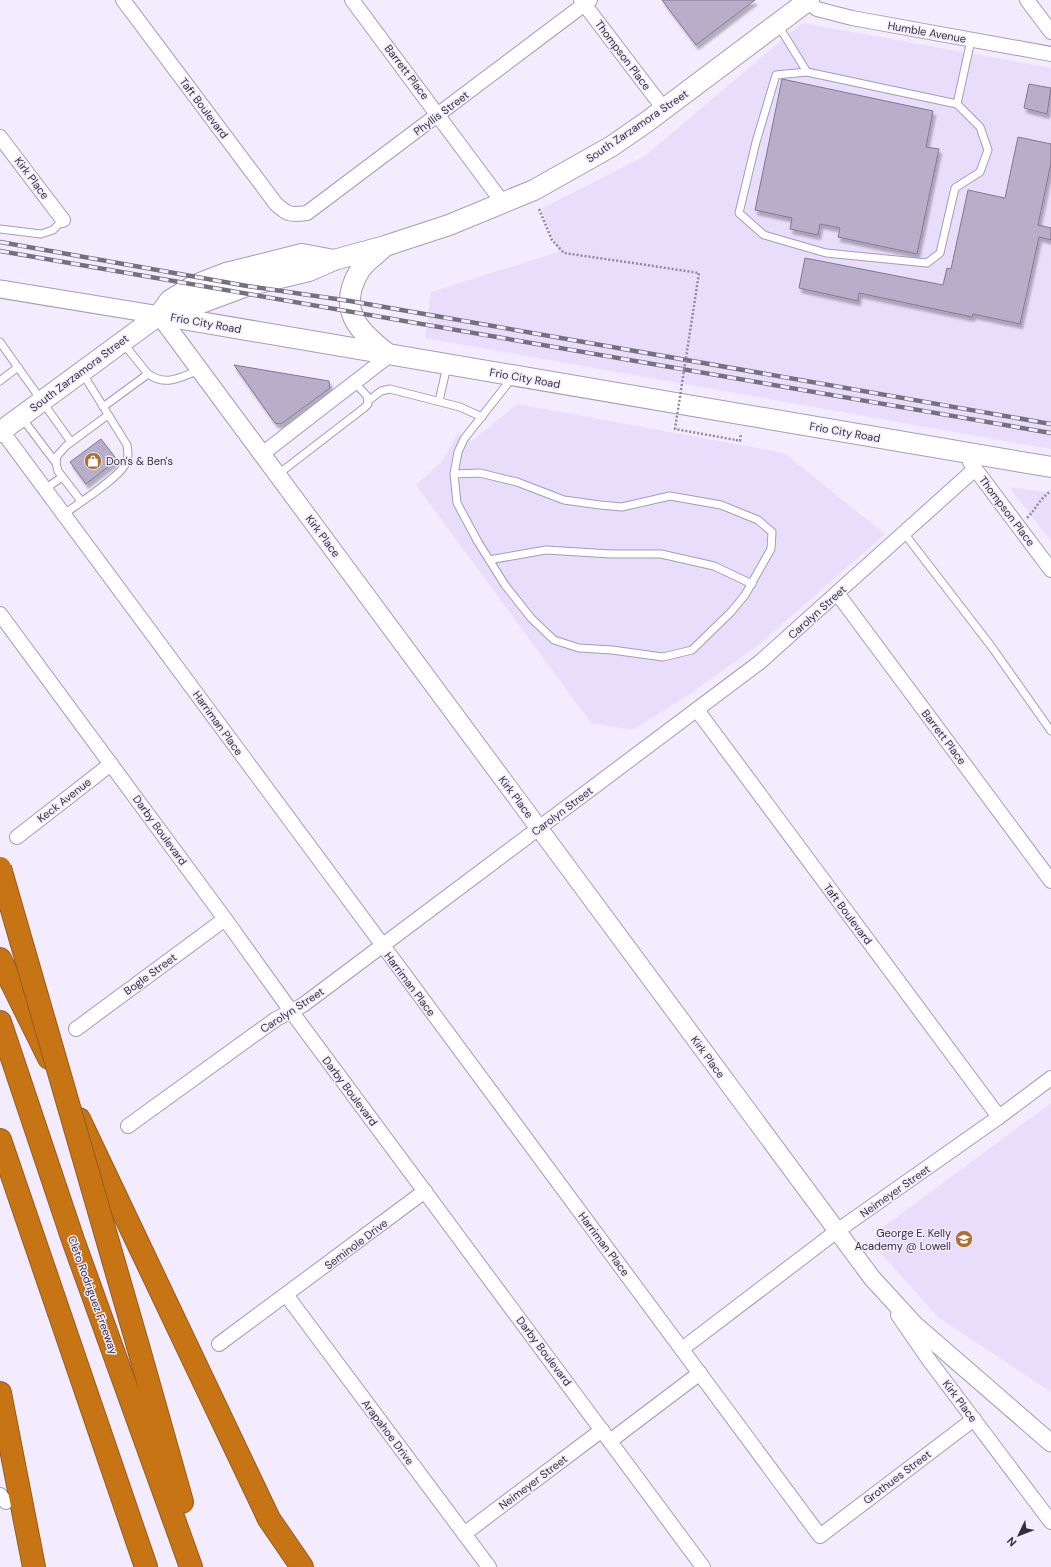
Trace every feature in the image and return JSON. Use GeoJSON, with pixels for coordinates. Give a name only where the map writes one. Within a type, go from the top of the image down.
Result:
{"type":"FeatureCollection","features":[{"type":"Feature","properties":{"kind":"highway"},"geometry":{"type":"LineString","coordinates":[[0,868],[200,1567]]}},
{"type":"Feature","properties":{"kind":"highway"},"geometry":{"type":"LineString","coordinates":[[0,959],[116,1196],[269,1520],[302,1567]]}},
{"type":"Feature","properties":{"kind":"highway","name":"Cleto Rodriguez Freeway"},"geometry":{"type":"LineString","coordinates":[[0,1022],[73,1240],[191,1567]]}},
{"type":"Feature","properties":{"kind":"highway"},"geometry":{"type":"LineString","coordinates":[[0,1140],[146,1567]]}},
{"type":"Feature","properties":{"kind":"highway"},"geometry":{"type":"LineString","coordinates":[[0,1393],[34,1567]]}},
{"type":"Feature","properties":{"kind":"main road","name":"South Zarzamora Street"},"geometry":{"type":"LineString","coordinates":[[1,431],[159,315],[196,305],[264,281],[309,271],[334,260],[385,246],[449,225],[503,203],[571,170],[612,146],[664,109],[807,1]]}},
{"type":"Feature","properties":{"kind":"main road"},"geometry":{"type":"LineString","coordinates":[[385,246],[360,269],[353,284],[350,312],[358,328],[371,341],[390,355]]}},
{"type":"Feature","properties":{"kind":"main road","name":"Frio City Road"},"geometry":{"type":"LineString","coordinates":[[159,315],[1051,467]]}},
{"type":"Feature","properties":{"kind":"street","name":"Taft Boulevard"},"geometry":{"type":"LineString","coordinates":[[124,0],[276,204],[287,214]]}},
{"type":"Feature","properties":{"kind":"street","name":"Barrett Place"},"geometry":{"type":"LineString","coordinates":[[352,0],[503,203]]}},
{"type":"Feature","properties":{"kind":"street"},"geometry":{"type":"LineString","coordinates":[[1027,0],[1051,32]]}},
{"type":"Feature","properties":{"kind":"street","name":"Phyllis Street"},"geometry":{"type":"LineString","coordinates":[[287,214],[307,213],[439,115],[585,1]]}},
{"type":"Feature","properties":{"kind":"street","name":"Thompson Place"},"geometry":{"type":"LineString","coordinates":[[585,1],[664,109]]}},
{"type":"Feature","properties":{"kind":"street","name":"Humble Avenue"},"geometry":{"type":"LineString","coordinates":[[807,1],[817,9],[852,18],[1051,54]]}},
{"type":"Feature","properties":{"kind":"street","name":"Kirk Place"},"geometry":{"type":"LineString","coordinates":[[0,137],[63,220]]}},
{"type":"Feature","properties":{"kind":"street","name":"Frio City Road"},"geometry":{"type":"LineString","coordinates":[[0,289],[159,315]]}},
{"type":"Feature","properties":{"kind":"street","name":"Kirk Place"},"geometry":{"type":"LineString","coordinates":[[159,315],[872,1278],[929,1360],[1051,1522]]}},
{"type":"Feature","properties":{"kind":"street"},"geometry":{"type":"LineString","coordinates":[[262,454],[390,355]]}},
{"type":"Feature","properties":{"kind":"street","name":"Harriman Place"},"geometry":{"type":"LineString","coordinates":[[1,431],[820,1536]]}},
{"type":"Feature","properties":{"kind":"street","name":"Thompson Place"},"geometry":{"type":"LineString","coordinates":[[963,452],[1051,570]]}},
{"type":"Feature","properties":{"kind":"street","name":"Carolyn Street"},"geometry":{"type":"LineString","coordinates":[[128,1126],[276,1019],[303,1005],[760,662],[975,469]]}},
{"type":"Feature","properties":{"kind":"street","name":"Barrett Place"},"geometry":{"type":"LineString","coordinates":[[837,594],[1051,881]]}},
{"type":"Feature","properties":{"kind":"street","name":"Darby Boulevard"},"geometry":{"type":"LineString","coordinates":[[0,614],[291,1011],[703,1567]]}},
{"type":"Feature","properties":{"kind":"street","name":"Taft Boulevard"},"geometry":{"type":"LineString","coordinates":[[697,710],[999,1117]]}},
{"type":"Feature","properties":{"kind":"street","name":"Keck Avenue"},"geometry":{"type":"LineString","coordinates":[[17,837],[111,764]]}},
{"type":"Feature","properties":{"kind":"street","name":"Bogle Street"},"geometry":{"type":"LineString","coordinates":[[76,1029],[225,919]]}},
{"type":"Feature","properties":{"kind":"street","name":"Neimeyer Street"},"geometry":{"type":"LineString","coordinates":[[682,1349],[837,1231],[999,1117],[1051,1078]]}},
{"type":"Feature","properties":{"kind":"street","name":"Seminole Drive"},"geometry":{"type":"LineString","coordinates":[[219,1344],[287,1296],[425,1191]]}},
{"type":"Feature","properties":{"kind":"street","name":"Kirk Place"},"geometry":{"type":"LineString","coordinates":[[872,1278],[915,1325],[1051,1442]]}},
{"type":"Feature","properties":{"kind":"street","name":"Arapahoe Drive"},"geometry":{"type":"LineString","coordinates":[[287,1296],[489,1567]]}},
{"type":"Feature","properties":{"kind":"street","name":"Neimeyer Street"},"geometry":{"type":"LineString","coordinates":[[464,1534],[606,1435],[700,1374]]}},
{"type":"Feature","properties":{"kind":"street","name":"Grothues Street"},"geometry":{"type":"LineString","coordinates":[[820,1536],[974,1419]]}},
{"type":"Feature","properties":{"kind":"lane"},"geometry":{"type":"LineString","coordinates":[[777,24],[807,72]]}},
{"type":"Feature","properties":{"kind":"lane"},"geometry":{"type":"LineString","coordinates":[[957,104],[971,40]]}},
{"type":"Feature","properties":{"kind":"lane"},"geometry":{"type":"LineString","coordinates":[[807,72],[957,104],[980,127],[988,150],[980,172],[954,188],[940,253],[927,263],[826,253],[764,235],[739,213],[756,142],[776,75],[807,72]]}},
{"type":"Feature","properties":{"kind":"lane"},"geometry":{"type":"LineString","coordinates":[[0,229],[41,234],[53,230],[63,220]]}},
{"type":"Feature","properties":{"kind":"lane"},"geometry":{"type":"LineString","coordinates":[[0,342],[71,442]]}},
{"type":"Feature","properties":{"kind":"lane"},"geometry":{"type":"LineString","coordinates":[[122,342],[148,374],[158,380],[166,381],[200,370]]}},
{"type":"Feature","properties":{"kind":"lane"},"geometry":{"type":"LineString","coordinates":[[439,401],[448,365]]}},
{"type":"Feature","properties":{"kind":"lane"},"geometry":{"type":"LineString","coordinates":[[0,381],[18,367]]}},
{"type":"Feature","properties":{"kind":"lane"},"geometry":{"type":"LineString","coordinates":[[64,514],[117,474],[126,464],[129,455],[127,445],[81,372]]}},
{"type":"Feature","properties":{"kind":"lane"},"geometry":{"type":"LineString","coordinates":[[103,407],[148,374]]}},
{"type":"Feature","properties":{"kind":"lane"},"geometry":{"type":"LineString","coordinates":[[454,474],[480,473],[517,482],[564,500],[600,505],[622,507],[670,496],[721,504],[758,520],[772,532],[771,549],[752,584],[731,612],[692,650],[664,657],[612,650],[579,648],[554,640],[531,618],[505,585],[457,503],[454,474],[458,452],[464,439],[513,376]]}},
{"type":"Feature","properties":{"kind":"lane"},"geometry":{"type":"LineString","coordinates":[[355,383],[366,396],[368,401]]}},
{"type":"Feature","properties":{"kind":"lane"},"geometry":{"type":"LineString","coordinates":[[277,475],[360,412],[368,401],[381,391],[390,389],[439,401],[460,407],[482,417]]}},
{"type":"Feature","properties":{"kind":"lane"},"geometry":{"type":"LineString","coordinates":[[81,502],[58,471],[56,456],[71,442],[108,415]]}},
{"type":"Feature","properties":{"kind":"lane"},"geometry":{"type":"LineString","coordinates":[[21,417],[56,463]]}},
{"type":"Feature","properties":{"kind":"lane"},"geometry":{"type":"LineString","coordinates":[[45,489],[62,477]]}},
{"type":"Feature","properties":{"kind":"lane"},"geometry":{"type":"LineString","coordinates":[[904,533],[995,652],[1051,731]]}},
{"type":"Feature","properties":{"kind":"lane"},"geometry":{"type":"LineString","coordinates":[[489,560],[546,550],[611,554],[661,554],[714,566],[752,584]]}},
{"type":"Feature","properties":{"kind":"path"},"geometry":{"type":"LineString","coordinates":[[539,208],[552,240],[564,253],[699,273],[675,429],[740,441],[741,433]]}},
{"type":"Feature","properties":{"kind":"path"},"geometry":{"type":"LineString","coordinates":[[1027,518],[1034,511],[1041,498],[1051,491]]}},
{"type":"Feature","properties":{"kind":"shaded area"},"geometry":{"type":"Polygon","coordinates":[[[802,23],[1051,68],[1051,449],[425,338],[431,292],[559,252],[541,209],[645,156],[802,23]]]}},
{"type":"Feature","properties":{"kind":"shaded area"},"geometry":{"type":"Polygon","coordinates":[[[517,404],[784,453],[885,534],[758,645],[690,694],[632,730],[591,723],[416,485],[443,460],[458,433],[472,441],[517,404]]]}},
{"type":"Feature","properties":{"kind":"shaded area"},"geometry":{"type":"Polygon","coordinates":[[[1009,487],[1051,493],[1051,541],[1009,487]]]}},
{"type":"Feature","properties":{"kind":"shaded area","name":"George E. Kelly Academy @ Lowell"},"geometry":{"type":"Polygon","coordinates":[[[1051,1103],[1051,1392],[938,1317],[876,1248],[878,1231],[1051,1103]]]}},
{"type":"Feature","properties":{"kind":"building"},"geometry":{"type":"Polygon","coordinates":[[[662,0],[755,0],[696,45],[662,0]]]}},
{"type":"Feature","properties":{"kind":"building"},"geometry":{"type":"Polygon","coordinates":[[[782,79],[933,111],[926,147],[939,149],[917,254],[838,237],[840,228],[820,224],[818,235],[790,229],[792,218],[755,210],[782,79]]]}},
{"type":"Feature","properties":{"kind":"building"},"geometry":{"type":"Polygon","coordinates":[[[1029,84],[1051,88],[1047,114],[1024,108],[1029,84]]]}},
{"type":"Feature","properties":{"kind":"building"},"geometry":{"type":"Polygon","coordinates":[[[1018,137],[1051,144],[1051,163],[1038,225],[1051,228],[1051,240],[1039,237],[1020,324],[973,314],[972,317],[859,293],[858,301],[799,288],[805,258],[943,285],[947,268],[951,269],[968,190],[1005,198],[1018,137]]]}},
{"type":"Feature","properties":{"kind":"building"},"geometry":{"type":"Polygon","coordinates":[[[234,365],[329,381],[330,388],[281,424],[275,423],[234,365]]]}},
{"type":"Feature","properties":{"kind":"building","name":"Don's & Ben's"},"geometry":{"type":"Polygon","coordinates":[[[101,439],[117,460],[86,484],[70,462],[101,439]]]}},
{"type":"Feature","properties":{"kind":"railway"},"geometry":{"type":"LineString","coordinates":[[0,242],[247,286],[350,301],[1051,424]]}},
{"type":"Feature","properties":{"kind":"railway"},"geometry":{"type":"LineString","coordinates":[[0,251],[1051,433]]}},
{"type":"Feature","properties":{"kind":"place","name":"Don's & Ben's"},"geometry":{"type":"Point","coordinates":[93,461]}},
{"type":"Feature","properties":{"kind":"place","name":"George E. Kelly Academy @ Lowell"},"geometry":{"type":"Point","coordinates":[964,1239]}}]}
